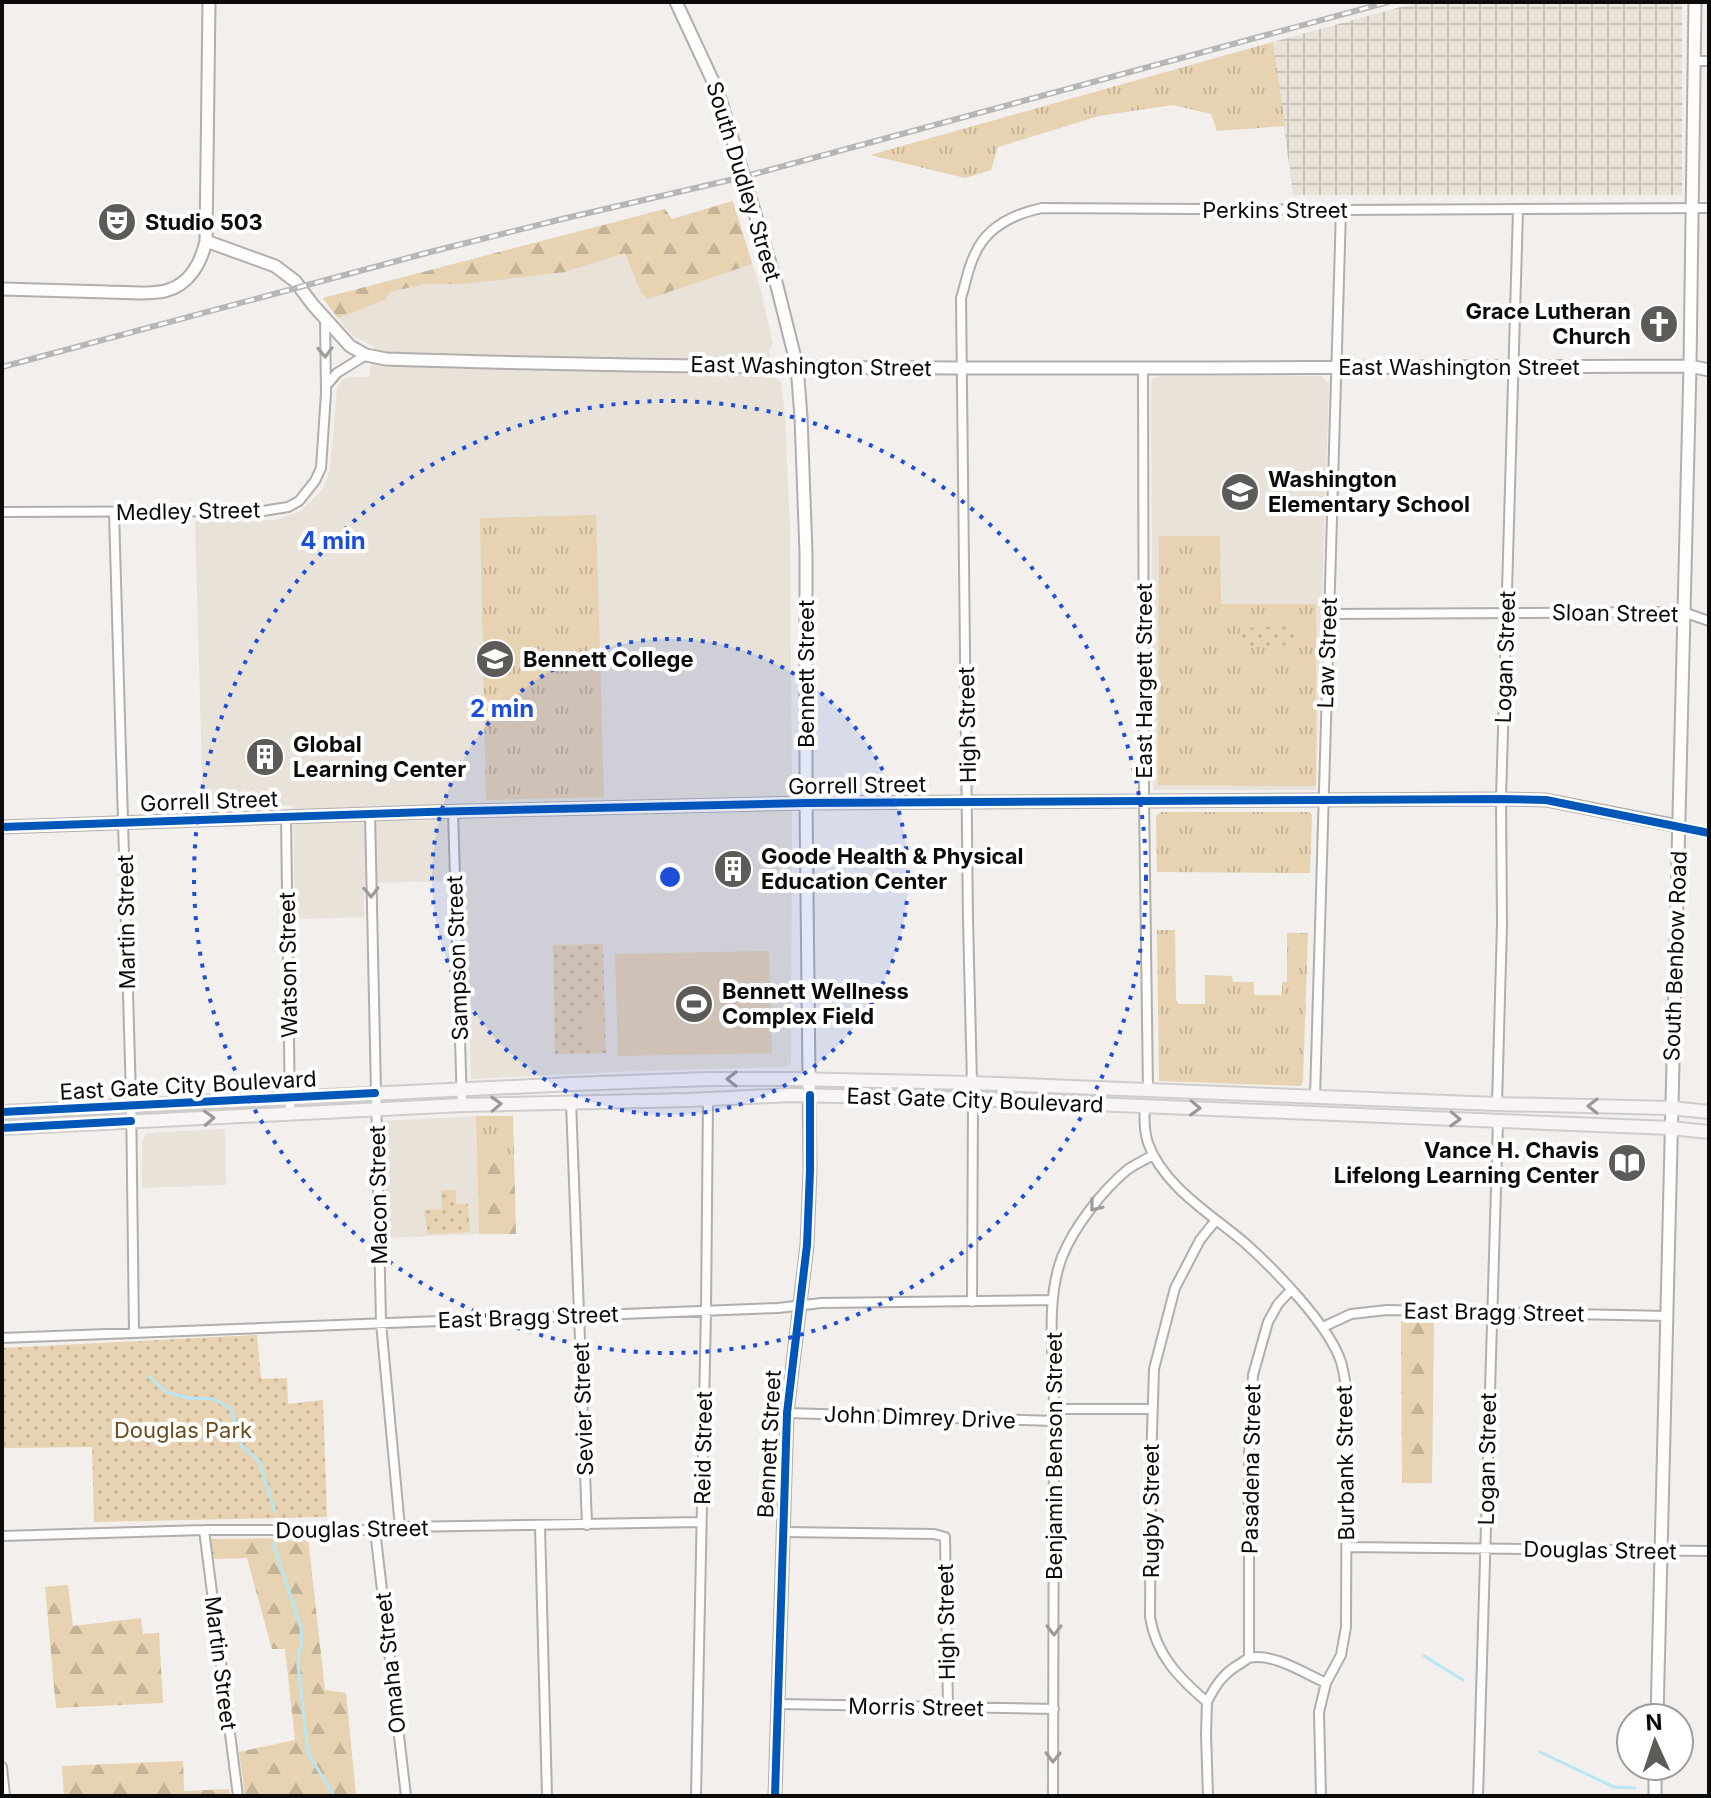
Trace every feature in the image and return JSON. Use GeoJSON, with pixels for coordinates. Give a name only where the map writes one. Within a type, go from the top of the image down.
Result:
{"type":"FeatureCollection","features":[{"type":"Feature","properties":{"kind":"main road","name":"East Gate City Boulevard"},"geometry":{"type":"LineString","coordinates":[[2,1112],[709,1079],[972,1083],[1671,1108],[1709,1112]]}},
{"type":"Feature","properties":{"kind":"main road","name":"East Gate City Boulevard"},"geometry":{"type":"LineString","coordinates":[[2,1128],[462,1105],[810,1095],[1145,1106],[1709,1132]]}},
{"type":"Feature","properties":{"kind":"street"},"geometry":{"type":"LineString","coordinates":[[2,289],[165,291],[180,284],[193,272],[202,258],[206,241],[209,2]]}},
{"type":"Feature","properties":{"kind":"street","name":"South Dudley Street"},"geometry":{"type":"LineString","coordinates":[[676,2],[718,92],[777,286],[797,366]]}},
{"type":"Feature","properties":{"kind":"street","name":"South Benbow Road"},"geometry":{"type":"LineString","coordinates":[[1657,1702],[1690,366],[1695,2]]}},
{"type":"Feature","properties":{"kind":"street"},"geometry":{"type":"LineString","coordinates":[[1695,61],[1709,61]]}},
{"type":"Feature","properties":{"kind":"street","name":"Perkins Street"},"geometry":{"type":"LineString","coordinates":[[963,368],[961,298],[975,252],[1003,221],[1019,213],[1042,208],[1709,208]]}},
{"type":"Feature","properties":{"kind":"street","name":"Law Street"},"geometry":{"type":"LineString","coordinates":[[1315,1097],[1341,210]]}},
{"type":"Feature","properties":{"kind":"street","name":"Logan Street"},"geometry":{"type":"LineString","coordinates":[[1497,1104],[1502,925],[1501,799],[1518,210]]}},
{"type":"Feature","properties":{"kind":"street"},"geometry":{"type":"LineString","coordinates":[[206,241],[275,266],[295,281],[350,346],[366,355],[337,373],[326,386]]}},
{"type":"Feature","properties":{"kind":"street","name":"Medley Street"},"geometry":{"type":"LineString","coordinates":[[2,512],[263,511],[288,507],[299,501],[321,468],[326,386],[325,318]]}},
{"type":"Feature","properties":{"kind":"street","name":"East Washington Street"},"geometry":{"type":"LineString","coordinates":[[366,355],[386,359],[505,363],[1143,369],[1690,366],[1709,370]]}},
{"type":"Feature","properties":{"kind":"street","name":"Bennett Street"},"geometry":{"type":"LineString","coordinates":[[775,1796],[787,1413],[806,1258],[809,1206],[806,553],[797,366]]}},
{"type":"Feature","properties":{"kind":"street","name":"High Street"},"geometry":{"type":"LineString","coordinates":[[963,368],[972,1083]]}},
{"type":"Feature","properties":{"kind":"street","name":"East Hargett Street"},"geometry":{"type":"LineString","coordinates":[[1143,369],[1148,1090]]}},
{"type":"Feature","properties":{"kind":"street","name":"Martin Street"},"geometry":{"type":"LineString","coordinates":[[114,512],[131,1106],[134,1332]]}},
{"type":"Feature","properties":{"kind":"street","name":"Sloan Street"},"geometry":{"type":"LineString","coordinates":[[1328,614],[1683,612],[1709,621]]}},
{"type":"Feature","properties":{"kind":"street","name":"Gorrell Street"},"geometry":{"type":"LineString","coordinates":[[2,827],[286,816],[806,803],[1501,799],[1546,800],[1709,833]]}},
{"type":"Feature","properties":{"kind":"street","name":"Sampson Street"},"geometry":{"type":"LineString","coordinates":[[453,812],[462,1105]]}},
{"type":"Feature","properties":{"kind":"street","name":"Macon Street"},"geometry":{"type":"LineString","coordinates":[[370,814],[381,1323],[400,1527]]}},
{"type":"Feature","properties":{"kind":"street","name":"Watson Street"},"geometry":{"type":"LineString","coordinates":[[286,816],[290,1114]]}},
{"type":"Feature","properties":{"kind":"street","name":"Reid Street"},"geometry":{"type":"LineString","coordinates":[[696,1796],[708,1099]]}},
{"type":"Feature","properties":{"kind":"street"},"geometry":{"type":"LineString","coordinates":[[972,1302],[973,1099]]}},
{"type":"Feature","properties":{"kind":"street","name":"Sevier Street"},"geometry":{"type":"LineString","coordinates":[[571,1102],[587,1525]]}},
{"type":"Feature","properties":{"kind":"street","name":"Burbank Street"},"geometry":{"type":"LineString","coordinates":[[1145,1106],[1145,1131],[1153,1155],[1169,1177],[1246,1245],[1291,1290],[1323,1327],[1340,1360],[1347,1392],[1346,1627],[1341,1655],[1326,1683],[1319,1712],[1321,1796]]}},
{"type":"Feature","properties":{"kind":"street","name":"Logan Street"},"geometry":{"type":"LineString","coordinates":[[1478,1796],[1498,1121]]}},
{"type":"Feature","properties":{"kind":"street","name":"Benjamin Benson Street"},"geometry":{"type":"LineString","coordinates":[[1053,1796],[1053,1300],[1063,1256],[1092,1207],[1128,1170],[1153,1155]]}},
{"type":"Feature","properties":{"kind":"street","name":"Rugby Street"},"geometry":{"type":"LineString","coordinates":[[1207,1702],[1173,1670],[1160,1652],[1153,1633],[1150,1617],[1152,1409],[1154,1369],[1175,1288],[1200,1240],[1216,1220]]}},
{"type":"Feature","properties":{"kind":"street","name":"Pasadena Street"},"geometry":{"type":"LineString","coordinates":[[1249,1658],[1249,1455],[1253,1375],[1268,1322],[1291,1290]]}},
{"type":"Feature","properties":{"kind":"street","name":"East Bragg Street"},"geometry":{"type":"LineString","coordinates":[[2,1338],[778,1308],[821,1303],[1053,1300]]}},
{"type":"Feature","properties":{"kind":"street","name":"East Bragg Street"},"geometry":{"type":"LineString","coordinates":[[1323,1327],[1351,1314],[1365,1312],[1667,1316]]}},
{"type":"Feature","properties":{"kind":"street"},"geometry":{"type":"LineString","coordinates":[[1054,1409],[1152,1409]]}},
{"type":"Feature","properties":{"kind":"street","name":"John Dimrey Drive"},"geometry":{"type":"LineString","coordinates":[[787,1413],[1054,1421]]}},
{"type":"Feature","properties":{"kind":"street","name":"Douglas Street"},"geometry":{"type":"LineString","coordinates":[[2,1536],[701,1522]]}},
{"type":"Feature","properties":{"kind":"street"},"geometry":{"type":"LineString","coordinates":[[540,1526],[547,1796]]}},
{"type":"Feature","properties":{"kind":"street","name":"Martin Street"},"geometry":{"type":"LineString","coordinates":[[204,1530],[238,1796]]}},
{"type":"Feature","properties":{"kind":"street","name":"Omaha Street"},"geometry":{"type":"LineString","coordinates":[[375,1530],[406,1796]]}},
{"type":"Feature","properties":{"kind":"street","name":"High Street"},"geometry":{"type":"LineString","coordinates":[[782,1532],[934,1534],[945,1537],[948,1707]]}},
{"type":"Feature","properties":{"kind":"street","name":"Douglas Street"},"geometry":{"type":"LineString","coordinates":[[1347,1547],[1709,1551]]}},
{"type":"Feature","properties":{"kind":"street"},"geometry":{"type":"LineString","coordinates":[[1208,1796],[1207,1702],[1226,1672],[1249,1658],[1269,1658],[1326,1683]]}},
{"type":"Feature","properties":{"kind":"street","name":"Morris Street"},"geometry":{"type":"LineString","coordinates":[[778,1704],[1054,1709]]}},
{"type":"Feature","properties":{"kind":"street"},"geometry":{"type":"LineString","coordinates":[[2,1767],[5,1796]]}},
{"type":"Feature","properties":{"kind":"shaded area"},"geometry":{"type":"Polygon","coordinates":[[[1419,2],[1682,2],[1682,195],[1293,195],[1273,42],[1419,2]]]}},
{"type":"Feature","properties":{"kind":"shaded area","name":"Bennett College"},"geometry":{"type":"Polygon","coordinates":[[[733,201],[761,291],[773,344],[769,350],[773,377],[781,382],[785,416],[790,529],[791,1064],[785,1067],[471,1079],[465,881],[364,883],[364,917],[295,919],[293,805],[203,808],[195,521],[276,520],[301,511],[323,489],[330,469],[337,388],[348,377],[369,377],[374,347],[354,336],[323,298],[665,209],[672,219],[733,201]]]}},
{"type":"Feature","properties":{"kind":"shaded area"},"geometry":{"type":"Polygon","coordinates":[[[1160,376],[1322,376],[1329,384],[1314,790],[1153,790],[1151,382],[1160,376]]]}},
{"type":"Feature","properties":{"kind":"shaded area"},"geometry":{"type":"Polygon","coordinates":[[[476,1116],[479,1234],[387,1238],[383,1121],[476,1116]]]}},
{"type":"Feature","properties":{"kind":"shaded area"},"geometry":{"type":"Polygon","coordinates":[[[225,1129],[226,1185],[142,1188],[142,1141],[147,1133],[225,1129]]]}},
{"type":"Feature","properties":{"kind":"green space"},"geometry":{"type":"Polygon","coordinates":[[[1273,42],[1285,126],[1217,131],[1211,114],[1173,105],[1099,116],[998,147],[991,170],[965,178],[870,155],[1273,42]]]}},
{"type":"Feature","properties":{"kind":"green space"},"geometry":{"type":"Polygon","coordinates":[[[733,201],[752,264],[648,299],[641,293],[625,253],[565,272],[464,284],[425,284],[390,292],[385,300],[338,318],[323,298],[665,209],[672,219],[733,201]]]}},
{"type":"Feature","properties":{"kind":"green space"},"geometry":{"type":"Polygon","coordinates":[[[596,515],[604,797],[486,800],[480,518],[596,515]]]}},
{"type":"Feature","properties":{"kind":"green space"},"geometry":{"type":"Polygon","coordinates":[[[1159,536],[1220,536],[1221,604],[1316,604],[1316,786],[1158,785],[1159,536]]]}},
{"type":"Feature","properties":{"kind":"green space"},"geometry":{"type":"Polygon","coordinates":[[[1294,626],[1295,645],[1240,648],[1240,628],[1294,626]]]}},
{"type":"Feature","properties":{"kind":"green space"},"geometry":{"type":"Polygon","coordinates":[[[1161,812],[1309,812],[1312,815],[1310,873],[1157,872],[1156,816],[1161,812]]]}},
{"type":"Feature","properties":{"kind":"green space"},"geometry":{"type":"Polygon","coordinates":[[[1157,930],[1175,930],[1176,1000],[1179,1004],[1205,1004],[1205,975],[1232,976],[1233,982],[1254,982],[1254,995],[1282,995],[1282,982],[1287,982],[1287,933],[1308,933],[1301,1086],[1159,1081],[1157,930]]]}},
{"type":"Feature","properties":{"kind":"green space"},"geometry":{"type":"Polygon","coordinates":[[[603,944],[606,1053],[555,1054],[553,945],[603,944]]]}},
{"type":"Feature","properties":{"kind":"green space","name":"Bennett Wellness Complex Field"},"geometry":{"type":"Polygon","coordinates":[[[769,951],[772,1053],[618,1056],[615,954],[769,951]]]}},
{"type":"Feature","properties":{"kind":"green space"},"geometry":{"type":"Polygon","coordinates":[[[604,1005],[604,1048],[584,1048],[583,1006],[604,1005]]]}},
{"type":"Feature","properties":{"kind":"green space"},"geometry":{"type":"Polygon","coordinates":[[[476,1116],[513,1116],[514,1156],[477,1157],[476,1116]]]}},
{"type":"Feature","properties":{"kind":"green space"},"geometry":{"type":"Polygon","coordinates":[[[514,1156],[516,1234],[479,1234],[477,1157],[514,1156]]]}},
{"type":"Feature","properties":{"kind":"green space"},"geometry":{"type":"Polygon","coordinates":[[[441,1190],[456,1190],[456,1204],[468,1204],[470,1232],[428,1234],[424,1210],[442,1209],[441,1190]]]}},
{"type":"Feature","properties":{"kind":"green space"},"geometry":{"type":"Polygon","coordinates":[[[1401,1321],[1434,1322],[1432,1483],[1402,1483],[1401,1321]]]}},
{"type":"Feature","properties":{"kind":"green space","name":"Douglas Park"},"geometry":{"type":"Polygon","coordinates":[[[257,1335],[261,1379],[287,1378],[288,1404],[323,1400],[327,1517],[94,1522],[92,1447],[2,1448],[2,1348],[257,1335]]]}},
{"type":"Feature","properties":{"kind":"green space"},"geometry":{"type":"Polygon","coordinates":[[[308,1538],[325,1690],[346,1693],[356,1796],[245,1796],[239,1752],[295,1740],[285,1649],[272,1649],[247,1558],[214,1559],[211,1539],[308,1538]]]}},
{"type":"Feature","properties":{"kind":"green space"},"geometry":{"type":"Polygon","coordinates":[[[68,1585],[73,1626],[141,1618],[143,1634],[159,1633],[163,1703],[56,1708],[45,1587],[68,1585]]]}},
{"type":"Feature","properties":{"kind":"green space"},"geometry":{"type":"Polygon","coordinates":[[[183,1761],[184,1791],[229,1789],[230,1796],[64,1796],[62,1766],[183,1761]]]}},
{"type":"Feature","properties":{"kind":"waterway"},"geometry":{"type":"LineString","coordinates":[[149,1376],[166,1392],[188,1398],[214,1399],[230,1408],[236,1436],[259,1461],[275,1512]]}},
{"type":"Feature","properties":{"kind":"waterway"},"geometry":{"type":"LineString","coordinates":[[273,1543],[301,1627],[298,1665],[308,1753],[334,1796]]}},
{"type":"Feature","properties":{"kind":"waterway"},"geometry":{"type":"LineString","coordinates":[[1424,1656],[1463,1680]]}},
{"type":"Feature","properties":{"kind":"waterway"},"geometry":{"type":"LineString","coordinates":[[1540,1752],[1614,1787],[1635,1788]]}},
{"type":"Feature","properties":{"kind":"railway"},"geometry":{"type":"LineString","coordinates":[[2,367],[430,252],[743,177],[1388,2]]}},
{"type":"Feature","properties":{"kind":"cycle path"},"geometry":{"type":"LineString","coordinates":[[2,827],[806,803],[1501,799],[1546,800],[1709,833]]}},
{"type":"Feature","properties":{"kind":"cycle path"},"geometry":{"type":"LineString","coordinates":[[2,1112],[375,1093]]}},
{"type":"Feature","properties":{"kind":"cycle path"},"geometry":{"type":"LineString","coordinates":[[775,1796],[787,1413],[807,1245],[810,1095]]}},
{"type":"Feature","properties":{"kind":"cycle path"},"geometry":{"type":"LineString","coordinates":[[2,1128],[131,1121]]}},
{"type":"Feature","properties":{"kind":"place","name":"Studio 503"},"geometry":{"type":"Point","coordinates":[117,222]}},
{"type":"Feature","properties":{"kind":"place","name":"Grace Lutheran Church"},"geometry":{"type":"Point","coordinates":[1659,324]}},
{"type":"Feature","properties":{"kind":"place","name":"Washington Elementary School"},"geometry":{"type":"Point","coordinates":[1240,492]}},
{"type":"Feature","properties":{"kind":"place","name":"Bennett College"},"geometry":{"type":"Point","coordinates":[495,659]}},
{"type":"Feature","properties":{"kind":"place","name":"Global Learning Center"},"geometry":{"type":"Point","coordinates":[265,757]}},
{"type":"Feature","properties":{"kind":"place","name":"Goode Health & Physical Education Center"},"geometry":{"type":"Point","coordinates":[733,869]}},
{"type":"Feature","properties":{"kind":"place","name":"Bennett Wellness Complex Field"},"geometry":{"type":"Point","coordinates":[694,1004]}},
{"type":"Feature","properties":{"kind":"place","name":"Vance H. Chavis Lifelong Learning Center"},"geometry":{"type":"Point","coordinates":[1627,1163]}}]}
